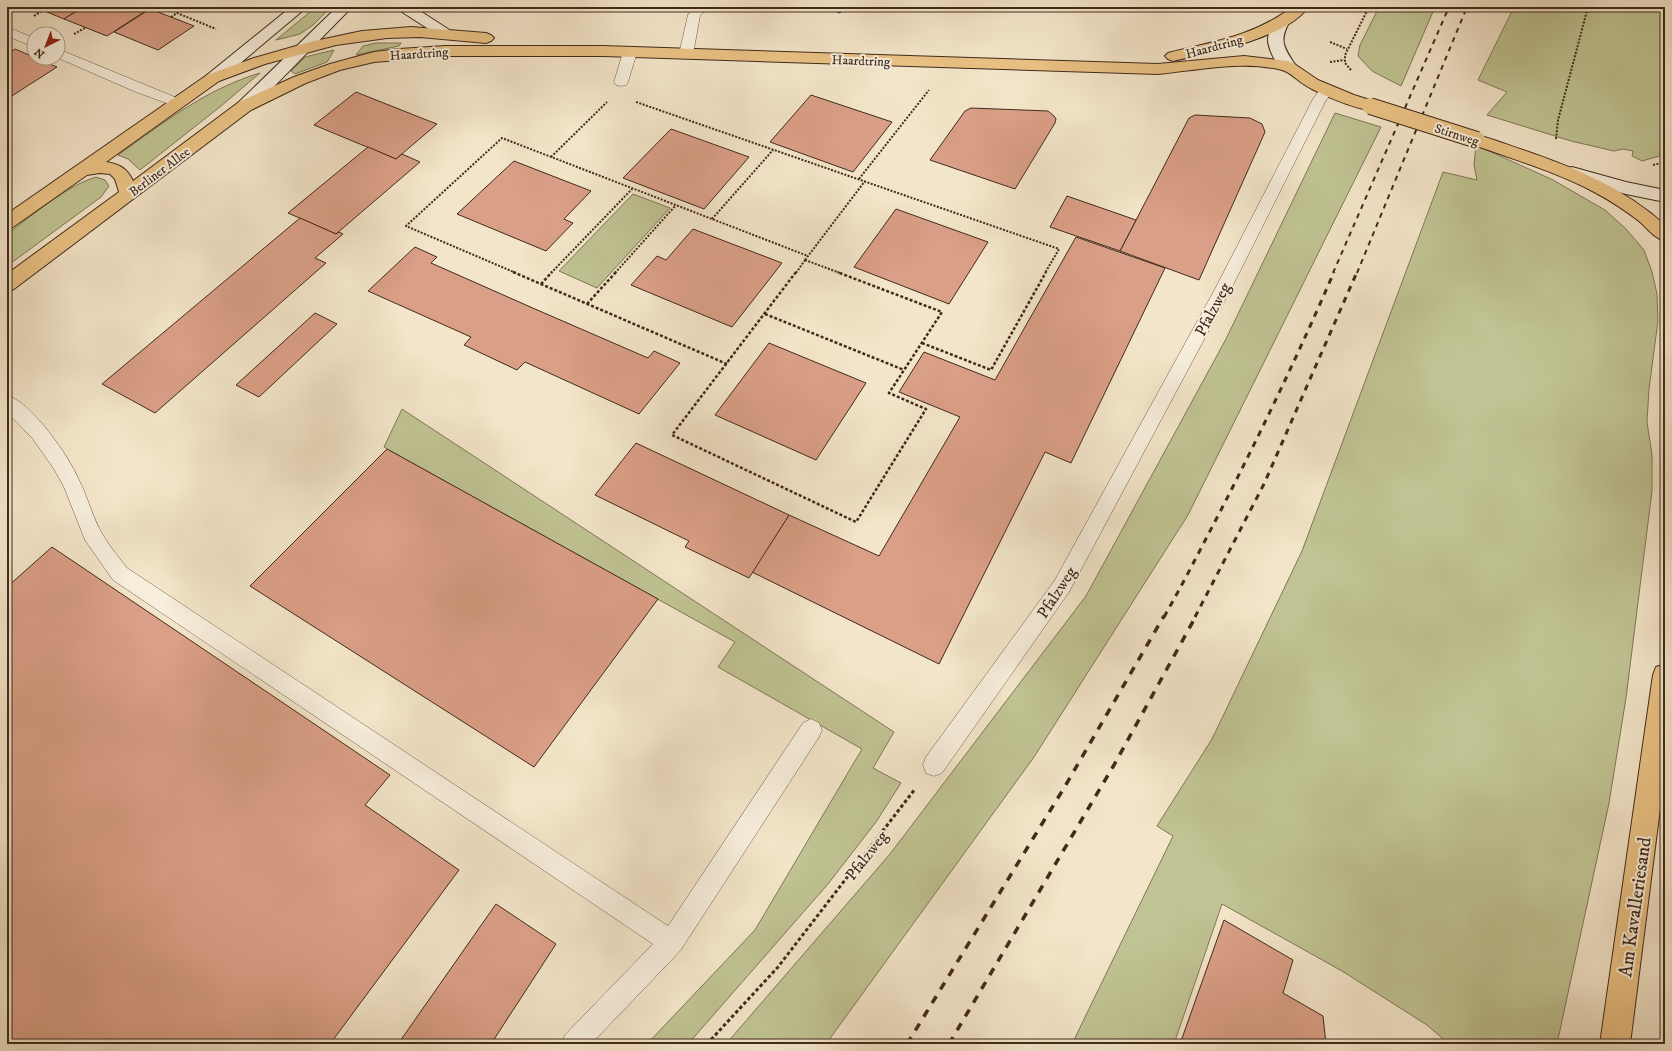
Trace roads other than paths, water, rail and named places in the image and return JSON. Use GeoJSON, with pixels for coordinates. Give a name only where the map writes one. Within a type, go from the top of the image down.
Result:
{"type":"FeatureCollection","features":[{"type":"Feature","properties":{"kind":"main road","name":"Berliner Allee"},"geometry":{"type":"LineString","coordinates":[[7,223],[213,78],[300,7]]}},
{"type":"Feature","properties":{"kind":"main road","name":"Berliner Allee"},"geometry":{"type":"LineString","coordinates":[[7,284],[245,106],[345,7]]}},
{"type":"Feature","properties":{"kind":"main road"},"geometry":{"type":"LineString","coordinates":[[404,7],[446,34]]}},
{"type":"Feature","properties":{"kind":"main road","name":"Haardtring"},"geometry":{"type":"LineString","coordinates":[[1119,68],[1228,42],[1262,31],[1283,21],[1301,7]]}},
{"type":"Feature","properties":{"kind":"main road","name":"Stirnweg"},"geometry":{"type":"LineString","coordinates":[[1283,21],[1278,28],[1276,35],[1276,48],[1288,66],[1304,79],[1327,90],[1370,106],[1477,140],[1572,173],[1626,203],[1656,226],[1665,235]]}},
{"type":"Feature","properties":{"kind":"main road","name":"Haardtring"},"geometry":{"type":"LineString","coordinates":[[303,49],[380,33],[410,32],[446,34],[603,51]]}},
{"type":"Feature","properties":{"kind":"main road","name":"Berliner Allee"},"geometry":{"type":"LineString","coordinates":[[213,78],[257,62],[303,49]]}},
{"type":"Feature","properties":{"kind":"main road","name":"Haardtring"},"geometry":{"type":"LineString","coordinates":[[245,106],[300,80],[335,67],[374,57],[445,51],[603,51],[1158,69],[1244,61],[1288,66]]}},
{"type":"Feature","properties":{"kind":"main road"},"geometry":{"type":"LineString","coordinates":[[82,170],[103,167],[117,171],[125,180],[128,195]]}},
{"type":"Feature","properties":{"kind":"main road"},"geometry":{"type":"LineString","coordinates":[[1572,173],[1665,196]]}},
{"type":"Feature","properties":{"kind":"main road"},"geometry":{"type":"LineString","coordinates":[[1636,190],[1665,210]]}},
{"type":"Feature","properties":{"kind":"main road","name":"Am Kavalleriesand"},"geometry":{"type":"LineString","coordinates":[[1615,1044],[1665,675]]}},
{"type":"Feature","properties":{"kind":"lane"},"geometry":{"type":"LineString","coordinates":[[686,54],[694,15],[702,7]]}},
{"type":"Feature","properties":{"kind":"lane"},"geometry":{"type":"LineString","coordinates":[[7,31],[26,39]]}},
{"type":"Feature","properties":{"kind":"lane"},"geometry":{"type":"LineString","coordinates":[[621,82],[630,52]]}},
{"type":"Feature","properties":{"kind":"lane"},"geometry":{"type":"LineString","coordinates":[[66,56],[177,103]]}},
{"type":"Feature","properties":{"kind":"lane","name":"Pfalzweg"},"geometry":{"type":"LineString","coordinates":[[934,765],[1062,586],[1223,289],[1320,99],[1327,90]]}},
{"type":"Feature","properties":{"kind":"lane"},"geometry":{"type":"LineString","coordinates":[[7,402],[15,408],[43,439],[66,471],[92,533],[105,556],[120,574],[671,942]]}},
{"type":"Feature","properties":{"kind":"lane"},"geometry":{"type":"LineString","coordinates":[[574,1044],[671,942],[811,730]]}},
{"type":"Feature","properties":{"kind":"railway"},"geometry":{"type":"LineString","coordinates":[[1333,273],[1449,7]]}},
{"type":"Feature","properties":{"kind":"railway"},"geometry":{"type":"LineString","coordinates":[[1357,273],[1467,7]]}},
{"type":"Feature","properties":{"kind":"railway"},"geometry":{"type":"LineString","coordinates":[[1164,617],[1251,451],[1334,272]]}},
{"type":"Feature","properties":{"kind":"railway"},"geometry":{"type":"LineString","coordinates":[[1195,617],[1264,484],[1357,272]]}},
{"type":"Feature","properties":{"kind":"railway"},"geometry":{"type":"LineString","coordinates":[[907,1044],[1064,788],[1164,616]]}},
{"type":"Feature","properties":{"kind":"railway"},"geometry":{"type":"LineString","coordinates":[[949,1044],[1114,765],[1196,616]]}}]}
